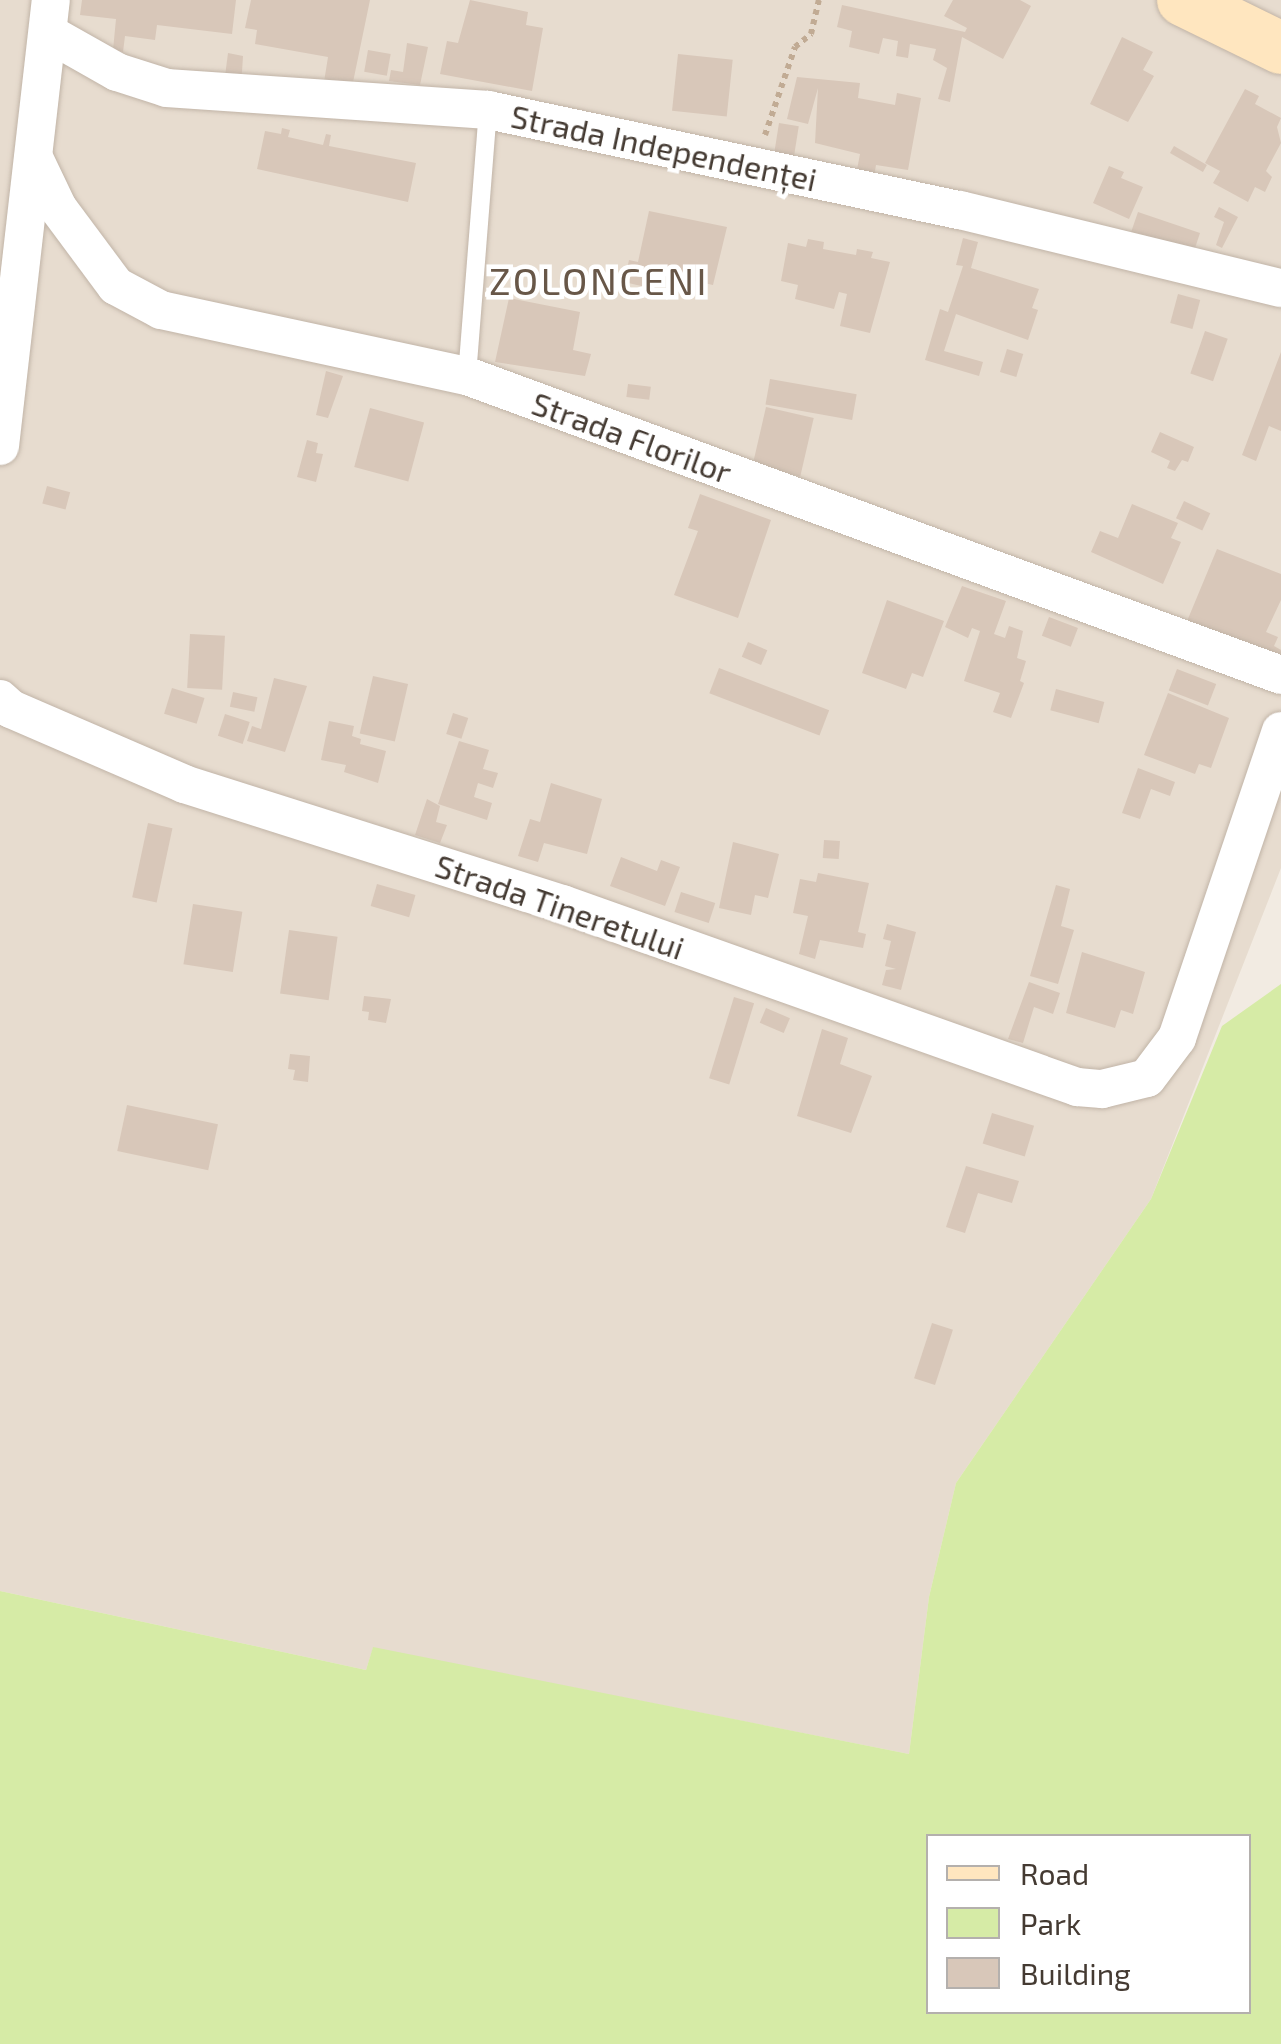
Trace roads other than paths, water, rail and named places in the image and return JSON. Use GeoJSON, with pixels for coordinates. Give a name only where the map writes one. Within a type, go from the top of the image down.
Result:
{"type":"FeatureCollection","features":[{"type":"Feature","properties":{"kind":"main road"},"geometry":{"type":"LineString","coordinates":[[1183,0],[1281,48]]}},
{"type":"Feature","properties":{"kind":"street","name":"Strada Independenței"},"geometry":{"type":"LineString","coordinates":[[49,17],[117,72],[167,88],[488,110],[754,166],[1281,288]]}},
{"type":"Feature","properties":{"kind":"street"},"geometry":{"type":"LineString","coordinates":[[0,446],[49,17]]}},
{"type":"Feature","properties":{"kind":"street","name":"Strada Florilor"},"geometry":{"type":"LineString","coordinates":[[34,158],[58,208],[116,286],[161,310],[468,376],[1281,675]]}},
{"type":"Feature","properties":{"kind":"street","name":"Strada Tineretului"},"geometry":{"type":"LineString","coordinates":[[0,699],[11,709],[184,784],[562,904],[1077,1086],[1128,1086],[1146,1078],[1176,1038],[1281,731]]}},
{"type":"Feature","properties":{"kind":"lane"},"geometry":{"type":"LineString","coordinates":[[468,376],[488,110]]}},
{"type":"Feature","properties":{"kind":"district","name":"ZOLONCENI"},"geometry":{"type":"Point","coordinates":[599,281]}}]}
